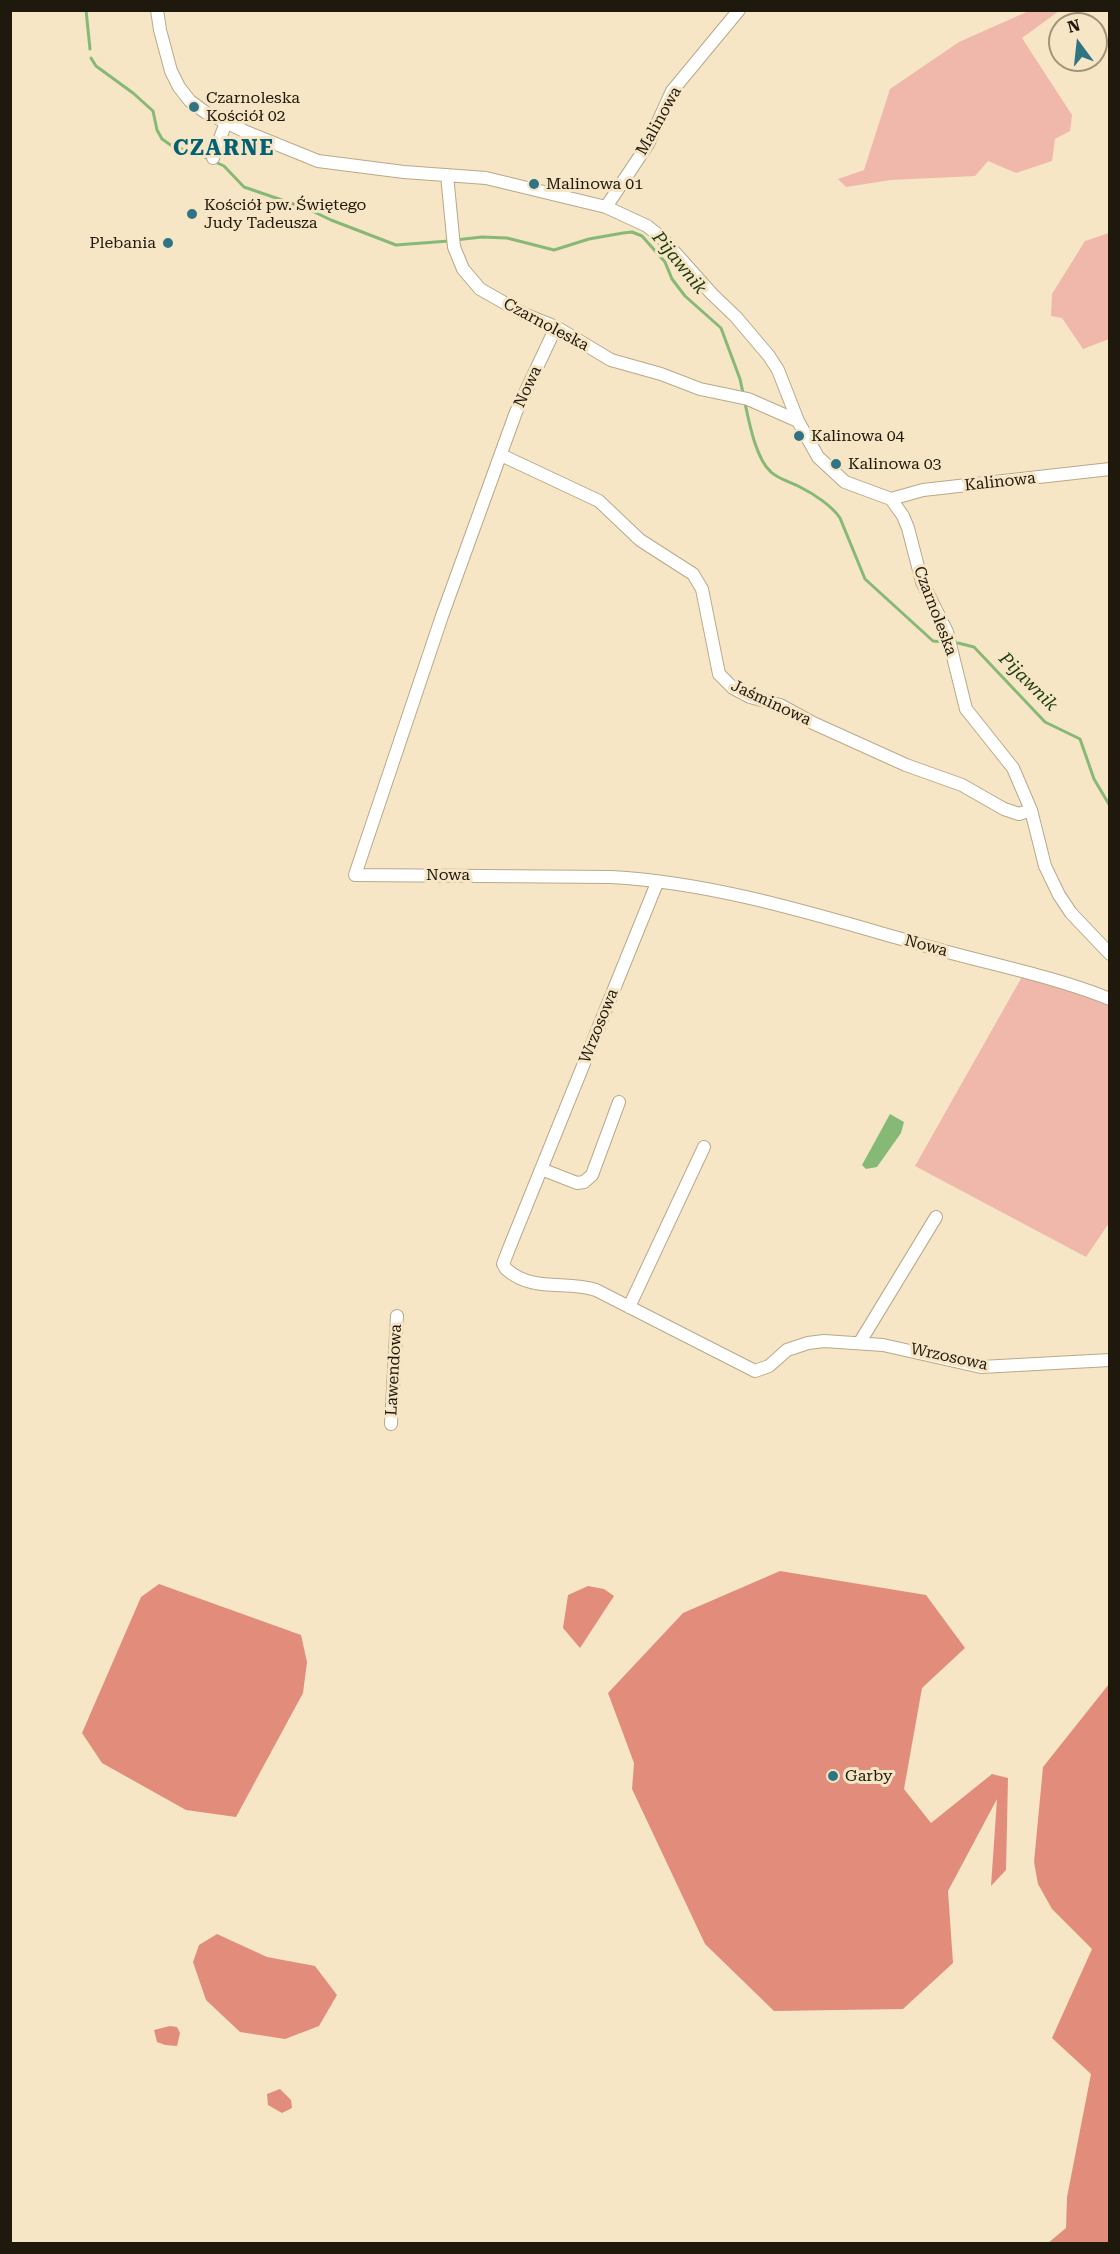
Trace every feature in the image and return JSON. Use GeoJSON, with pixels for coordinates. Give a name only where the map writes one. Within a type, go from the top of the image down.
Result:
{"type":"FeatureCollection","features":[{"type":"Feature","properties":{"kind":"street"},"geometry":{"type":"LineString","coordinates":[[157,10],[160,30],[176,81],[190,101],[205,112],[226,122],[318,162],[486,178],[606,207],[647,226],[661,237],[736,317],[778,370],[798,421],[818,457],[845,482],[891,499]]}},
{"type":"Feature","properties":{"kind":"street","name":"Malinowa"},"geometry":{"type":"LineString","coordinates":[[606,207],[648,144],[672,92],[739,10]]}},
{"type":"Feature","properties":{"kind":"street"},"geometry":{"type":"LineString","coordinates":[[213,158],[226,122]]}},
{"type":"Feature","properties":{"kind":"street","name":"Czarnoleska"},"geometry":{"type":"LineString","coordinates":[[447,175],[454,247],[463,269],[480,289],[524,314],[556,327],[611,360],[661,374],[700,389],[742,398],[798,421]]}},
{"type":"Feature","properties":{"kind":"street","name":"Nowa"},"geometry":{"type":"LineString","coordinates":[[556,327],[516,412],[442,616],[354,874],[611,877],[752,898],[928,947],[1037,974],[1110,999]]}},
{"type":"Feature","properties":{"kind":"street","name":"Jaśminowa"},"geometry":{"type":"LineString","coordinates":[[501,455],[598,501],[640,540],[693,574],[702,589],[719,674],[733,688],[750,697],[780,705],[813,723],[906,765],[962,785],[1004,809],[1019,814],[1031,810]]}},
{"type":"Feature","properties":{"kind":"street","name":"Kalinowa"},"geometry":{"type":"LineString","coordinates":[[891,499],[923,490],[1110,470]]}},
{"type":"Feature","properties":{"kind":"street","name":"Czarnoleska"},"geometry":{"type":"LineString","coordinates":[[891,499],[908,528],[922,582],[947,632],[966,710],[1013,768],[1031,810],[1045,866],[1059,895],[1071,913],[1110,954]]}},
{"type":"Feature","properties":{"kind":"street","name":"Wrzosowa"},"geometry":{"type":"LineString","coordinates":[[657,883],[503,1264],[506,1269],[537,1283],[552,1286],[585,1286],[755,1371],[769,1366],[787,1350],[808,1342],[860,1342],[909,1349],[981,1367],[1110,1360]]}},
{"type":"Feature","properties":{"kind":"street"},"geometry":{"type":"LineString","coordinates":[[541,1169],[577,1183],[584,1182],[592,1175],[619,1102]]}},
{"type":"Feature","properties":{"kind":"street"},"geometry":{"type":"LineString","coordinates":[[629,1307],[704,1148]]}},
{"type":"Feature","properties":{"kind":"street"},"geometry":{"type":"LineString","coordinates":[[860,1342],[936,1217]]}},
{"type":"Feature","properties":{"kind":"street","name":"Lawendowa"},"geometry":{"type":"LineString","coordinates":[[391,1424],[396,1316]]}},
{"type":"Feature","properties":{"kind":"shaded area"},"geometry":{"type":"Polygon","coordinates":[[[1031,10],[1059,11],[1048,12],[1048,19],[1022,38],[1072,115],[1070,131],[1055,139],[1052,161],[1016,173],[988,161],[975,176],[891,180],[846,187],[838,179],[864,170],[890,89],[959,42],[1031,10]]]}},
{"type":"Feature","properties":{"kind":"shaded area"},"geometry":{"type":"Polygon","coordinates":[[[1109,233],[1109,339],[1083,349],[1062,318],[1051,316],[1052,294],[1085,241],[1109,233]]]}},
{"type":"Feature","properties":{"kind":"shaded area"},"geometry":{"type":"Polygon","coordinates":[[[1023,975],[1109,1004],[1109,1223],[1086,1257],[915,1166],[1023,975]]]}},
{"type":"Feature","properties":{"kind":"shaded area"},"geometry":{"type":"Polygon","coordinates":[[[890,1114],[904,1122],[901,1133],[877,1167],[866,1169],[862,1165],[890,1114]]]}},
{"type":"Feature","properties":{"kind":"shaded area"},"geometry":{"type":"Polygon","coordinates":[[[780,1571],[926,1595],[965,1648],[922,1688],[904,1789],[931,1823],[992,1774],[1008,1778],[1006,1870],[991,1886],[997,1799],[948,1891],[953,1963],[903,2009],[774,2011],[705,1944],[632,1789],[634,1763],[608,1693],[683,1613],[780,1571]]]}},
{"type":"Feature","properties":{"kind":"shaded area"},"geometry":{"type":"Polygon","coordinates":[[[159,1584],[301,1635],[307,1662],[303,1693],[236,1817],[186,1810],[102,1763],[82,1733],[141,1597],[159,1584]]]}},
{"type":"Feature","properties":{"kind":"shaded area"},"geometry":{"type":"Polygon","coordinates":[[[588,1586],[604,1589],[614,1596],[580,1648],[563,1628],[568,1595],[588,1586]]]}},
{"type":"Feature","properties":{"kind":"shaded area"},"geometry":{"type":"Polygon","coordinates":[[[1109,1684],[1109,2243],[1048,2243],[1066,2228],[1067,2197],[1091,2074],[1052,2038],[1092,1949],[1052,1909],[1038,1884],[1034,1862],[1043,1767],[1109,1684]]]}},
{"type":"Feature","properties":{"kind":"shaded area"},"geometry":{"type":"Polygon","coordinates":[[[217,1934],[267,1957],[315,1966],[337,1995],[319,2026],[285,2039],[240,2032],[206,2000],[193,1962],[199,1945],[217,1934]]]}},
{"type":"Feature","properties":{"kind":"shaded area"},"geometry":{"type":"Polygon","coordinates":[[[170,2026],[177,2027],[180,2033],[177,2046],[157,2042],[154,2030],[170,2026]]]}},
{"type":"Feature","properties":{"kind":"shaded area"},"geometry":{"type":"Polygon","coordinates":[[[280,2089],[291,2100],[292,2108],[282,2113],[268,2105],[267,2094],[280,2089]]]}},
{"type":"Feature","properties":{"kind":"waterway","name":"Pijawnik"},"geometry":{"type":"LineString","coordinates":[[86,10],[90,49]]}},
{"type":"Feature","properties":{"kind":"waterway","name":"Pijawnik"},"geometry":{"type":"LineString","coordinates":[[91,58],[96,66],[153,111],[157,130],[162,139],[172,146],[198,154],[224,166],[244,187],[308,209],[396,245],[449,241]]}},
{"type":"Feature","properties":{"kind":"waterway","name":"Pijawnik"},"geometry":{"type":"LineString","coordinates":[[455,240],[482,237],[507,238],[554,250],[589,239],[623,233],[632,232],[642,236],[665,262],[672,279],[685,296],[721,328],[743,393]]}},
{"type":"Feature","properties":{"kind":"waterway","name":"Pijawnik"},"geometry":{"type":"LineString","coordinates":[[745,403],[754,440],[766,466],[781,479],[811,493],[832,509],[840,518],[865,579],[933,641],[944,642]]}},
{"type":"Feature","properties":{"kind":"waterway","name":"Pijawnik"},"geometry":{"type":"LineString","coordinates":[[958,643],[974,647],[1045,722],[1080,739],[1094,779],[1110,806]]}},
{"type":"Feature","properties":{"kind":"place","name":"Czarnoleska Kościół 02"},"geometry":{"type":"Point","coordinates":[194,107]}},
{"type":"Feature","properties":{"kind":"place","name":"Malinowa 01"},"geometry":{"type":"Point","coordinates":[534,184]}},
{"type":"Feature","properties":{"kind":"place","name":"Kościół pw. Świętego Judy Tadeusza"},"geometry":{"type":"Point","coordinates":[192,214]}},
{"type":"Feature","properties":{"kind":"place","name":"Plebania"},"geometry":{"type":"Point","coordinates":[168,243]}},
{"type":"Feature","properties":{"kind":"place","name":"Kalinowa 04"},"geometry":{"type":"Point","coordinates":[799,436]}},
{"type":"Feature","properties":{"kind":"place","name":"Kalinowa 03"},"geometry":{"type":"Point","coordinates":[836,464]}},
{"type":"Feature","properties":{"kind":"place","name":"Garby"},"geometry":{"type":"Point","coordinates":[833,1776]}},
{"type":"Feature","properties":{"kind":"district","name":"CZARNE"},"geometry":{"type":"Point","coordinates":[224,149]}}]}
